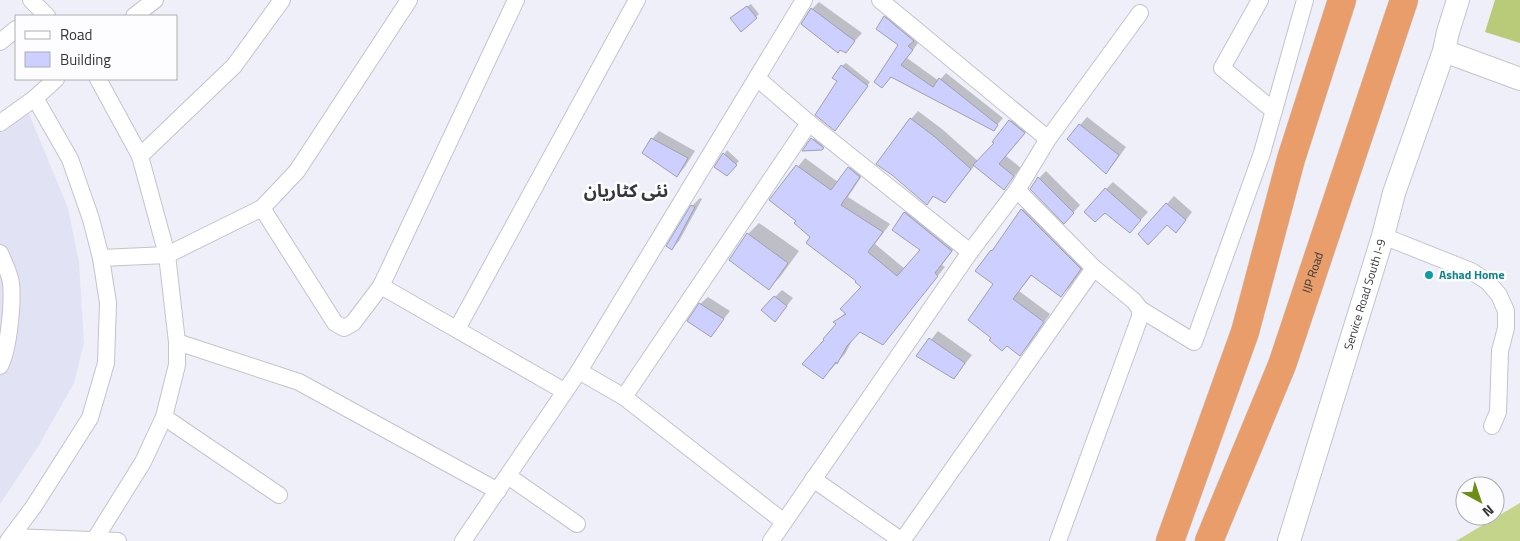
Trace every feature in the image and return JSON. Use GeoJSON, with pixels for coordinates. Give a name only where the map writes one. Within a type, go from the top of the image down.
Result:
{"type":"FeatureCollection","features":[{"type":"Feature","properties":{"kind":"highway","name":"IJP Road"},"geometry":{"type":"LineString","coordinates":[[1209,541],[1282,365],[1404,0]]}},
{"type":"Feature","properties":{"kind":"highway"},"geometry":{"type":"LineString","coordinates":[[1170,541],[1245,332],[1292,159],[1339,8]]}},
{"type":"Feature","properties":{"kind":"street"},"geometry":{"type":"LineString","coordinates":[[135,15],[155,0]]}},
{"type":"Feature","properties":{"kind":"street"},"geometry":{"type":"LineString","coordinates":[[140,156],[234,66],[282,0]]}},
{"type":"Feature","properties":{"kind":"street"},"geometry":{"type":"LineString","coordinates":[[101,258],[167,255],[262,208],[297,171],[409,0]]}},
{"type":"Feature","properties":{"kind":"street"},"geometry":{"type":"LineString","coordinates":[[262,208],[335,323],[344,328],[353,323],[381,286],[516,0]]}},
{"type":"Feature","properties":{"kind":"street"},"geometry":{"type":"LineString","coordinates":[[457,329],[637,0]]}},
{"type":"Feature","properties":{"kind":"street"},"geometry":{"type":"LineString","coordinates":[[463,541],[579,371],[804,0]]}},
{"type":"Feature","properties":{"kind":"street"},"geometry":{"type":"LineString","coordinates":[[880,0],[1048,140]]}},
{"type":"Feature","properties":{"kind":"street"},"geometry":{"type":"LineString","coordinates":[[1260,0],[1222,68],[1274,111]]}},
{"type":"Feature","properties":{"kind":"street","name":"Service Road South I-9"},"geometry":{"type":"LineString","coordinates":[[1289,541],[1383,236],[1394,193],[1446,42],[1458,0]]}},
{"type":"Feature","properties":{"kind":"street"},"geometry":{"type":"LineString","coordinates":[[1016,190],[1094,268],[1134,301],[1140,309],[1194,342],[1262,153],[1305,1]]}},
{"type":"Feature","properties":{"kind":"street"},"geometry":{"type":"LineString","coordinates":[[771,541],[970,252],[1016,190],[1048,140],[1140,13]]}},
{"type":"Feature","properties":{"kind":"street"},"geometry":{"type":"LineString","coordinates":[[0,42],[15,30]]}},
{"type":"Feature","properties":{"kind":"street"},"geometry":{"type":"LineString","coordinates":[[1446,42],[1520,80]]}},
{"type":"Feature","properties":{"kind":"street"},"geometry":{"type":"LineString","coordinates":[[757,78],[809,123],[970,252]]}},
{"type":"Feature","properties":{"kind":"street"},"geometry":{"type":"LineString","coordinates":[[0,123],[55,80]]}},
{"type":"Feature","properties":{"kind":"street"},"geometry":{"type":"LineString","coordinates":[[95,539],[143,462],[164,417],[177,365],[177,342],[167,255],[140,156],[99,80]]}},
{"type":"Feature","properties":{"kind":"street"},"geometry":{"type":"LineString","coordinates":[[10,539],[34,506],[90,418],[106,363],[108,303],[101,258],[92,219],[70,159],[34,98]]}},
{"type":"Feature","properties":{"kind":"street"},"geometry":{"type":"LineString","coordinates":[[624,397],[809,123]]}},
{"type":"Feature","properties":{"kind":"street"},"geometry":{"type":"LineString","coordinates":[[1262,153],[1292,159]]}},
{"type":"Feature","properties":{"kind":"street"},"geometry":{"type":"LineString","coordinates":[[1383,236],[1471,271],[1488,282],[1499,295],[1506,311],[1506,328],[1500,351],[1498,412],[1492,426]]}},
{"type":"Feature","properties":{"kind":"street"},"geometry":{"type":"LineString","coordinates":[[0,253],[11,282],[10,313],[4,358],[0,366]]}},
{"type":"Feature","properties":{"kind":"street"},"geometry":{"type":"LineString","coordinates":[[813,479],[902,541],[1094,268]]}},
{"type":"Feature","properties":{"kind":"street"},"geometry":{"type":"LineString","coordinates":[[381,286],[564,391]]}},
{"type":"Feature","properties":{"kind":"street"},"geometry":{"type":"LineString","coordinates":[[1058,541],[1140,316],[1140,309]]}},
{"type":"Feature","properties":{"kind":"street"},"geometry":{"type":"LineString","coordinates":[[177,342],[299,382],[498,491]]}},
{"type":"Feature","properties":{"kind":"street"},"geometry":{"type":"LineString","coordinates":[[579,371],[624,397],[784,522]]}},
{"type":"Feature","properties":{"kind":"street"},"geometry":{"type":"LineString","coordinates":[[164,417],[279,495]]}},
{"type":"Feature","properties":{"kind":"street"},"geometry":{"type":"LineString","coordinates":[[508,476],[577,524]]}},
{"type":"Feature","properties":{"kind":"street"},"geometry":{"type":"LineString","coordinates":[[10,539],[95,539],[118,541]]}},
{"type":"Feature","properties":{"kind":"shaded area"},"geometry":{"type":"Polygon","coordinates":[[[27,109],[68,208],[79,262],[84,343],[74,383],[39,445],[0,504],[0,129],[27,109]]]}},
{"type":"Feature","properties":{"kind":"green space"},"geometry":{"type":"Polygon","coordinates":[[[1495,0],[1520,0],[1520,43],[1485,32],[1495,0]]]}},
{"type":"Feature","properties":{"kind":"green space"},"geometry":{"type":"Polygon","coordinates":[[[1520,503],[1520,541],[1456,541],[1481,526],[1505,526],[1505,512],[1520,503]]]}},
{"type":"Feature","properties":{"kind":"building"},"geometry":{"type":"Polygon","coordinates":[[[747,6],[757,18],[741,32],[730,18],[747,6]]]}},
{"type":"Feature","properties":{"kind":"building"},"geometry":{"type":"Polygon","coordinates":[[[811,8],[855,41],[846,53],[840,50],[838,53],[801,24],[811,8]]]}},
{"type":"Feature","properties":{"kind":"building"},"geometry":{"type":"Polygon","coordinates":[[[884,16],[914,41],[908,46],[913,50],[901,65],[933,87],[939,78],[998,125],[994,131],[891,77],[882,88],[874,82],[898,45],[876,29],[884,16]]]}},
{"type":"Feature","properties":{"kind":"building"},"geometry":{"type":"Polygon","coordinates":[[[841,65],[868,86],[835,131],[815,115],[837,81],[832,78],[841,65]]]}},
{"type":"Feature","properties":{"kind":"building"},"geometry":{"type":"Polygon","coordinates":[[[910,118],[971,169],[945,203],[933,196],[927,205],[876,164],[910,118]]]}},
{"type":"Feature","properties":{"kind":"building"},"geometry":{"type":"Polygon","coordinates":[[[1009,120],[1025,133],[999,164],[1014,176],[1004,190],[973,165],[994,143],[992,142],[1009,120]]]}},
{"type":"Feature","properties":{"kind":"building"},"geometry":{"type":"Polygon","coordinates":[[[1079,124],[1119,155],[1106,174],[1067,139],[1079,124]]]}},
{"type":"Feature","properties":{"kind":"building"},"geometry":{"type":"Polygon","coordinates":[[[651,138],[688,158],[677,177],[642,153],[651,138]]]}},
{"type":"Feature","properties":{"kind":"building"},"geometry":{"type":"Polygon","coordinates":[[[811,138],[824,148],[822,150],[802,151],[811,138]]]}},
{"type":"Feature","properties":{"kind":"building"},"geometry":{"type":"Polygon","coordinates":[[[723,153],[737,165],[727,176],[714,167],[723,153]]]}},
{"type":"Feature","properties":{"kind":"building"},"geometry":{"type":"Polygon","coordinates":[[[796,165],[831,190],[848,167],[860,177],[841,205],[883,232],[868,252],[897,276],[920,250],[892,230],[904,212],[952,251],[935,273],[938,276],[883,345],[860,332],[847,346],[837,364],[836,362],[823,379],[802,364],[836,324],[833,322],[846,314],[840,309],[861,287],[856,281],[806,243],[810,237],[794,223],[796,221],[769,200],[796,165]]]}},
{"type":"Feature","properties":{"kind":"building"},"geometry":{"type":"Polygon","coordinates":[[[1038,177],[1074,213],[1064,224],[1030,189],[1038,177]]]}},
{"type":"Feature","properties":{"kind":"building"},"geometry":{"type":"Polygon","coordinates":[[[1105,188],[1141,220],[1130,233],[1105,213],[1095,222],[1084,212],[1105,188]]]}},
{"type":"Feature","properties":{"kind":"building"},"geometry":{"type":"Polygon","coordinates":[[[1166,203],[1186,220],[1176,233],[1167,225],[1148,245],[1138,234],[1166,203]]]}},
{"type":"Feature","properties":{"kind":"building"},"geometry":{"type":"Polygon","coordinates":[[[691,205],[695,207],[672,250],[666,246],[691,205]]]}},
{"type":"Feature","properties":{"kind":"building"},"geometry":{"type":"Polygon","coordinates":[[[1021,209],[1081,269],[1061,297],[1031,275],[1013,299],[1044,322],[1020,356],[1007,346],[1002,351],[989,340],[991,338],[968,320],[993,284],[975,271],[992,251],[1021,209]]]}},
{"type":"Feature","properties":{"kind":"building"},"geometry":{"type":"Polygon","coordinates":[[[747,233],[788,263],[769,290],[729,260],[747,233]]]}},
{"type":"Feature","properties":{"kind":"building"},"geometry":{"type":"Polygon","coordinates":[[[774,296],[787,306],[775,322],[761,310],[774,296]]]}},
{"type":"Feature","properties":{"kind":"building"},"geometry":{"type":"Polygon","coordinates":[[[699,303],[724,319],[711,337],[687,321],[699,303]]]}},
{"type":"Feature","properties":{"kind":"building"},"geometry":{"type":"Polygon","coordinates":[[[929,338],[965,363],[954,379],[916,356],[929,338]]]}},
{"type":"Feature","properties":{"kind":"place","name":"Ashad Home"},"geometry":{"type":"Point","coordinates":[1429,275]}},
{"type":"Feature","properties":{"kind":"district","name":"نئی کٹاریان"},"geometry":{"type":"Point","coordinates":[626,191]}}]}
